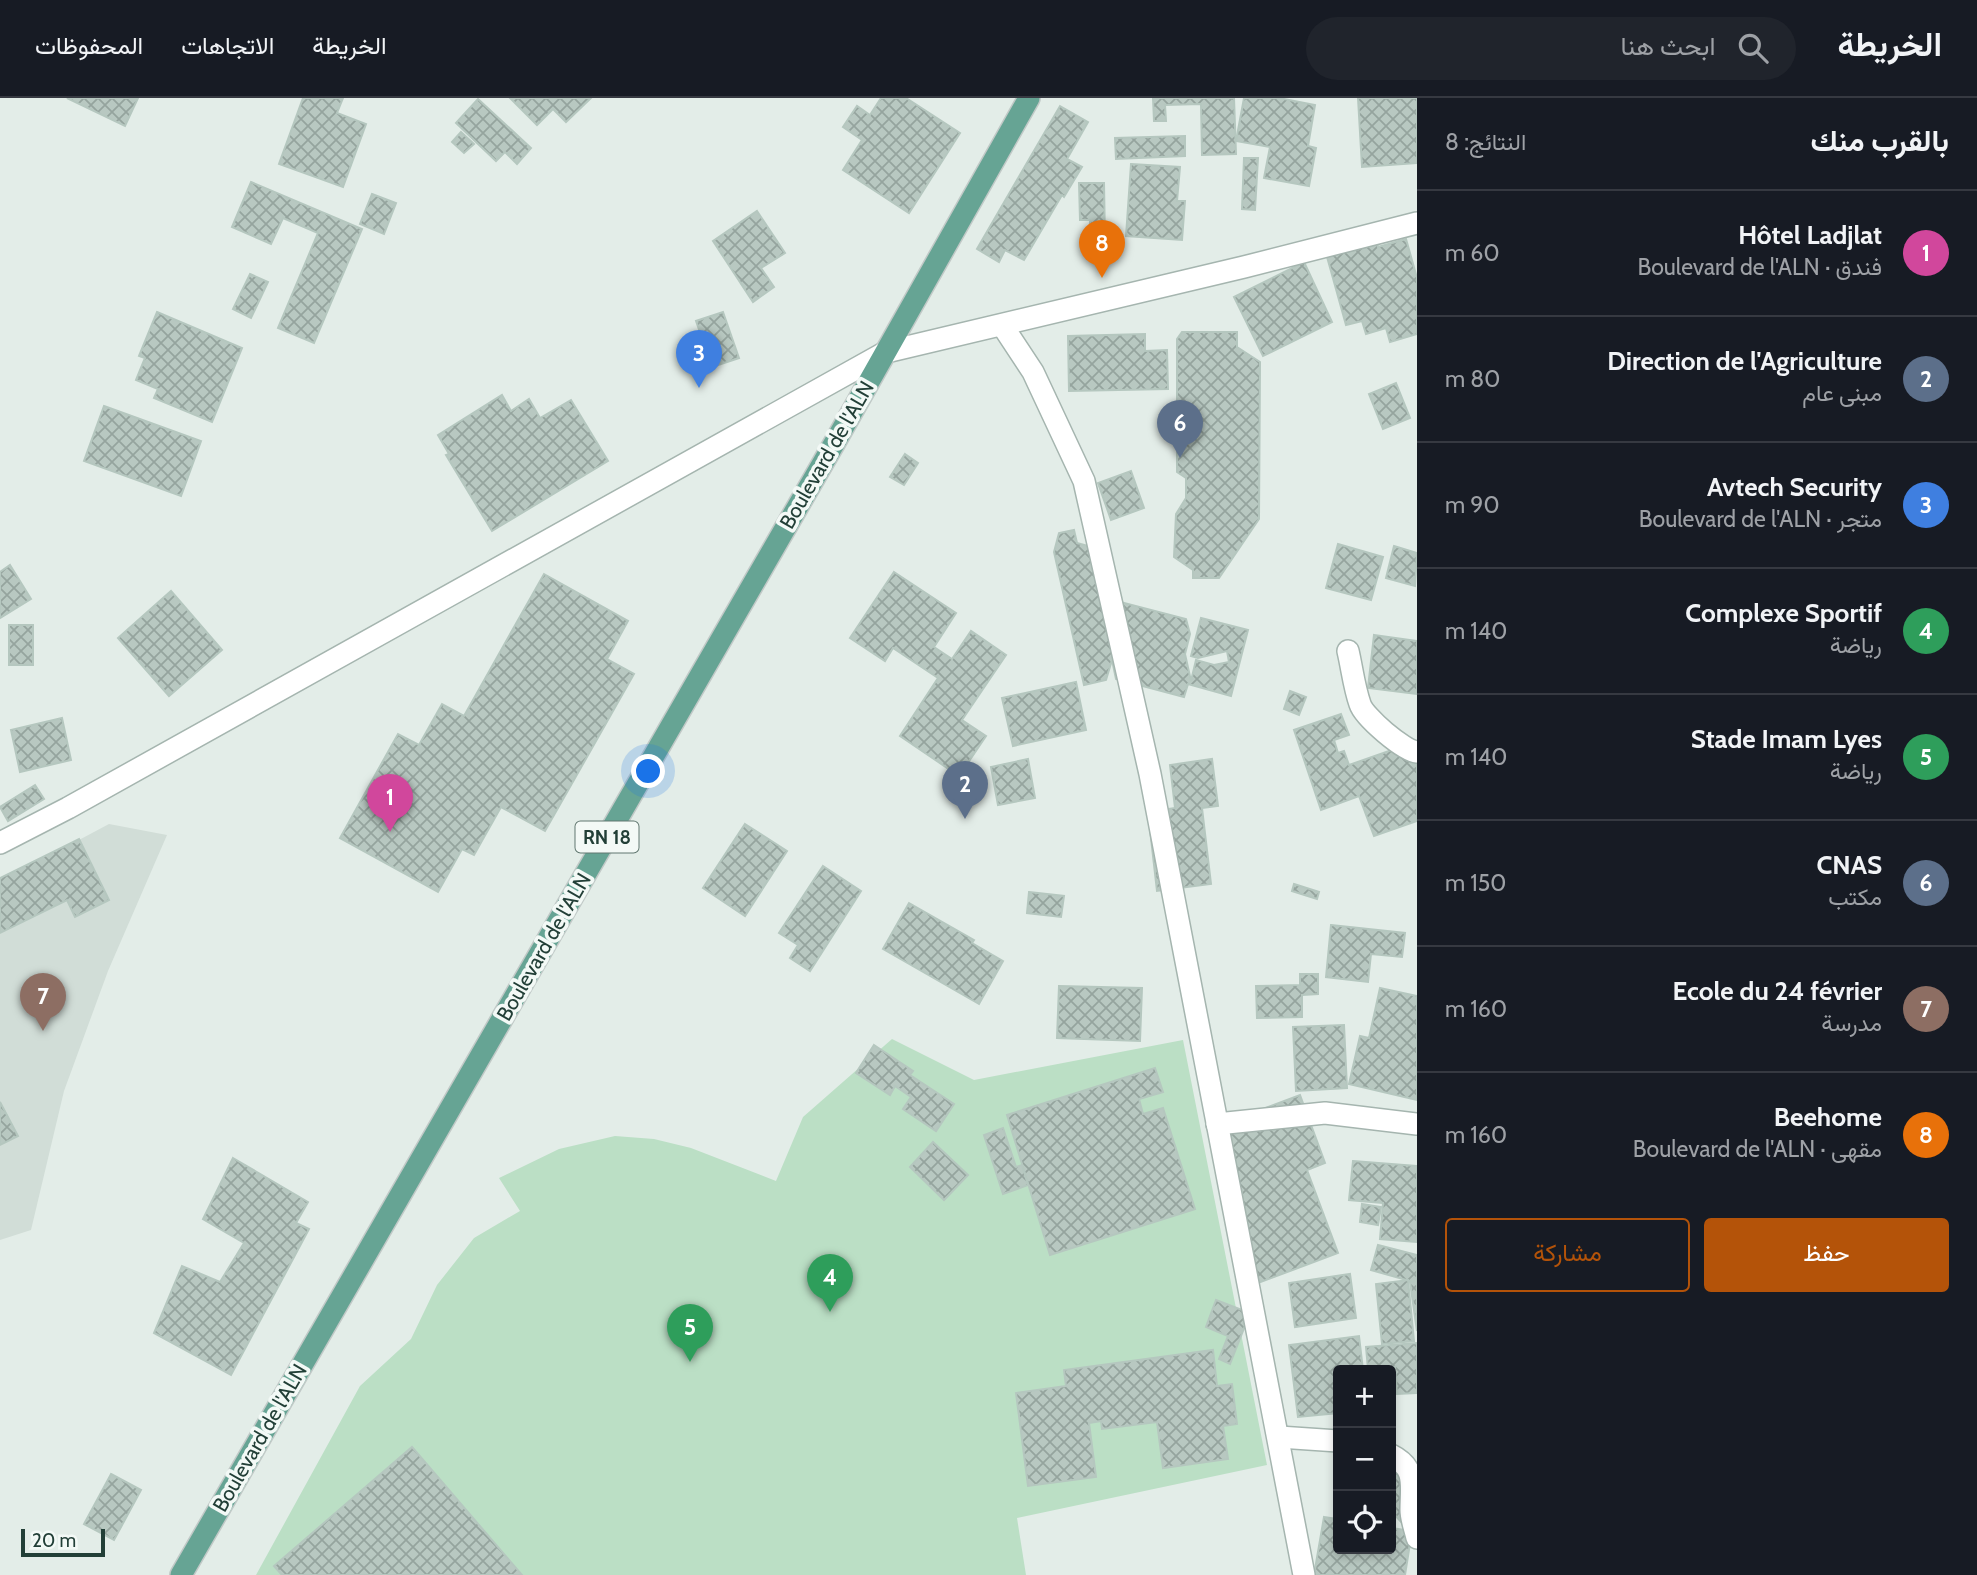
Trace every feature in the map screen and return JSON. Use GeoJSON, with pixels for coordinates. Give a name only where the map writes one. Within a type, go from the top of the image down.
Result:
{"type":"FeatureCollection","features":[{"type":"Feature","properties":{"kind":"main road","name":"Boulevard de l'ALN"},"geometry":{"type":"LineString","coordinates":[[181,1575],[886,352],[1029,98]]}},
{"type":"Feature","properties":{"kind":"street"},"geometry":{"type":"LineString","coordinates":[[0,843],[886,352],[1417,223]]}},
{"type":"Feature","properties":{"kind":"street"},"geometry":{"type":"LineString","coordinates":[[1002,325],[1033,372],[1084,481],[1150,774],[1304,1575]]}},
{"type":"Feature","properties":{"kind":"street"},"geometry":{"type":"LineString","coordinates":[[1348,651],[1361,708],[1409,752],[1417,752]]}},
{"type":"Feature","properties":{"kind":"street"},"geometry":{"type":"LineString","coordinates":[[1217,1124],[1325,1112],[1417,1124]]}},
{"type":"Feature","properties":{"kind":"street"},"geometry":{"type":"LineString","coordinates":[[1279,1437],[1333,1441]]}},
{"type":"Feature","properties":{"kind":"street"},"geometry":{"type":"LineString","coordinates":[[1396,1458],[1401,1460],[1413,1479],[1411,1513],[1417,1538]]}},
{"type":"Feature","properties":{"kind":"shaded area"},"geometry":{"type":"Polygon","coordinates":[[[109,824],[167,835],[108,971],[64,1091],[31,1230],[0,1240],[0,882],[109,824]]]}},
{"type":"Feature","properties":{"kind":"green space"},"geometry":{"type":"Polygon","coordinates":[[[892,1039],[974,1080],[1183,1040],[1267,1465],[1017,1518],[1026,1575],[256,1575],[360,1386],[411,1339],[437,1285],[474,1238],[520,1211],[499,1178],[559,1149],[615,1136],[654,1139],[691,1148],[776,1181],[803,1117],[892,1039]]]}},
{"type":"Feature","properties":{"kind":"building"},"geometry":{"type":"Polygon","coordinates":[[[67,98],[138,98],[125,126],[67,98]]]}},
{"type":"Feature","properties":{"kind":"building"},"geometry":{"type":"Polygon","coordinates":[[[303,98],[343,98],[337,113],[366,124],[343,187],[279,164],[303,98]]]}},
{"type":"Feature","properties":{"kind":"building"},"geometry":{"type":"Polygon","coordinates":[[[510,98],[591,98],[566,122],[553,109],[537,125],[510,98]]]}},
{"type":"Feature","properties":{"kind":"building"},"geometry":{"type":"Polygon","coordinates":[[[881,98],[906,98],[960,133],[909,213],[843,170],[862,140],[843,127],[857,106],[870,115],[881,98]]]}},
{"type":"Feature","properties":{"kind":"building"},"geometry":{"type":"Polygon","coordinates":[[[1153,98],[1234,98],[1236,154],[1202,155],[1201,104],[1165,105],[1166,121],[1154,121],[1153,98]]]}},
{"type":"Feature","properties":{"kind":"building"},"geometry":{"type":"Polygon","coordinates":[[[1244,98],[1279,98],[1315,105],[1308,146],[1316,148],[1309,186],[1264,178],[1270,147],[1236,141],[1244,98]]]}},
{"type":"Feature","properties":{"kind":"building"},"geometry":{"type":"Polygon","coordinates":[[[1358,98],[1417,98],[1417,163],[1362,167],[1358,98]]]}},
{"type":"Feature","properties":{"kind":"building"},"geometry":{"type":"Polygon","coordinates":[[[478,99],[531,148],[517,164],[505,152],[496,161],[456,123],[478,99]]]}},
{"type":"Feature","properties":{"kind":"building"},"geometry":{"type":"Polygon","coordinates":[[[1060,106],[1088,122],[1067,159],[1082,167],[1064,197],[1062,195],[1024,260],[1005,250],[999,262],[977,249],[1060,106]]]}},
{"type":"Feature","properties":{"kind":"building"},"geometry":{"type":"Polygon","coordinates":[[[461,132],[474,144],[464,153],[452,142],[461,132]]]}},
{"type":"Feature","properties":{"kind":"building"},"geometry":{"type":"Polygon","coordinates":[[[1185,136],[1185,156],[1116,159],[1115,138],[1185,136]]]}},
{"type":"Feature","properties":{"kind":"building"},"geometry":{"type":"Polygon","coordinates":[[[1244,158],[1258,158],[1255,210],[1242,209],[1244,158]]]}},
{"type":"Feature","properties":{"kind":"building"},"geometry":{"type":"Polygon","coordinates":[[[1131,164],[1180,167],[1177,201],[1185,201],[1182,240],[1126,236],[1131,164]]]}},
{"type":"Feature","properties":{"kind":"building"},"geometry":{"type":"Polygon","coordinates":[[[251,182],[362,229],[314,343],[278,328],[318,233],[283,218],[271,244],[232,227],[251,182]]]}},
{"type":"Feature","properties":{"kind":"building"},"geometry":{"type":"Polygon","coordinates":[[[1079,183],[1104,183],[1105,240],[1090,240],[1090,220],[1080,220],[1079,183]]]}},
{"type":"Feature","properties":{"kind":"building"},"geometry":{"type":"Polygon","coordinates":[[[372,194],[396,203],[384,234],[360,224],[372,194]]]}},
{"type":"Feature","properties":{"kind":"building"},"geometry":{"type":"Polygon","coordinates":[[[757,211],[785,253],[761,268],[774,287],[753,302],[713,241],[757,211]]]}},
{"type":"Feature","properties":{"kind":"building"},"geometry":{"type":"Polygon","coordinates":[[[1374,231],[1378,247],[1406,239],[1417,278],[1417,334],[1390,342],[1386,328],[1366,334],[1362,321],[1346,325],[1324,246],[1374,231]]]}},
{"type":"Feature","properties":{"kind":"building"},"geometry":{"type":"Polygon","coordinates":[[[1304,262],[1332,322],[1263,356],[1234,297],[1304,262]]]}},
{"type":"Feature","properties":{"kind":"building"},"geometry":{"type":"Polygon","coordinates":[[[250,274],[268,282],[251,318],[233,309],[250,274]]]}},
{"type":"Feature","properties":{"kind":"building"},"geometry":{"type":"Polygon","coordinates":[[[157,312],[242,348],[212,422],[154,398],[158,389],[136,380],[145,358],[139,356],[157,312]]]}},
{"type":"Feature","properties":{"kind":"building"},"geometry":{"type":"Polygon","coordinates":[[[723,312],[739,358],[712,367],[696,321],[723,312]]]}},
{"type":"Feature","properties":{"kind":"building"},"geometry":{"type":"Polygon","coordinates":[[[1182,332],[1237,332],[1237,347],[1260,362],[1259,519],[1219,578],[1193,578],[1193,570],[1174,557],[1176,514],[1186,498],[1186,478],[1177,472],[1177,339],[1182,332]]]}},
{"type":"Feature","properties":{"kind":"building"},"geometry":{"type":"Polygon","coordinates":[[[1145,334],[1145,351],[1167,350],[1168,389],[1069,391],[1068,336],[1145,334]]]}},
{"type":"Feature","properties":{"kind":"building"},"geometry":{"type":"Polygon","coordinates":[[[1396,383],[1410,418],[1383,429],[1369,394],[1396,383]]]}},
{"type":"Feature","properties":{"kind":"building"},"geometry":{"type":"Polygon","coordinates":[[[502,395],[511,411],[529,399],[540,418],[571,400],[608,461],[492,531],[446,455],[449,454],[438,435],[502,395]]]}},
{"type":"Feature","properties":{"kind":"building"},"geometry":{"type":"Polygon","coordinates":[[[104,406],[201,441],[181,496],[84,461],[104,406]]]}},
{"type":"Feature","properties":{"kind":"building"},"geometry":{"type":"Polygon","coordinates":[[[905,454],[918,463],[904,485],[890,477],[905,454]]]}},
{"type":"Feature","properties":{"kind":"building"},"geometry":{"type":"Polygon","coordinates":[[[1131,471],[1144,508],[1111,520],[1098,483],[1131,471]]]}},
{"type":"Feature","properties":{"kind":"building"},"geometry":{"type":"Polygon","coordinates":[[[1074,530],[1077,543],[1092,547],[1101,597],[1186,619],[1190,634],[1185,654],[1191,681],[1196,660],[1214,665],[1229,662],[1227,651],[1198,658],[1191,656],[1201,618],[1248,630],[1231,696],[1188,684],[1184,697],[1116,679],[1112,660],[1106,680],[1084,685],[1054,552],[1059,533],[1074,530]]]}},
{"type":"Feature","properties":{"kind":"building"},"geometry":{"type":"Polygon","coordinates":[[[1338,544],[1383,557],[1371,600],[1326,588],[1338,544]]]}},
{"type":"Feature","properties":{"kind":"building"},"geometry":{"type":"Polygon","coordinates":[[[1394,546],[1417,553],[1415,586],[1386,578],[1394,546]]]}},
{"type":"Feature","properties":{"kind":"building"},"geometry":{"type":"Polygon","coordinates":[[[10,565],[31,599],[0,618],[0,572],[10,565]]]}},
{"type":"Feature","properties":{"kind":"building"},"geometry":{"type":"Polygon","coordinates":[[[894,572],[956,613],[934,647],[952,659],[971,631],[1006,655],[962,720],[986,736],[959,776],[900,736],[938,678],[893,648],[885,661],[850,638],[894,572]]]}},
{"type":"Feature","properties":{"kind":"building"},"geometry":{"type":"Polygon","coordinates":[[[544,574],[628,621],[607,659],[634,674],[545,831],[501,807],[474,855],[462,849],[438,892],[340,838],[398,734],[419,745],[442,704],[464,716],[544,574]]]}},
{"type":"Feature","properties":{"kind":"building"},"geometry":{"type":"Polygon","coordinates":[[[171,591],[222,650],[169,696],[118,638],[171,591]]]}},
{"type":"Feature","properties":{"kind":"building"},"geometry":{"type":"Polygon","coordinates":[[[9,625],[33,625],[33,665],[9,665],[9,625]]]}},
{"type":"Feature","properties":{"kind":"building"},"geometry":{"type":"Polygon","coordinates":[[[1374,635],[1417,641],[1417,694],[1368,688],[1374,635]]]}},
{"type":"Feature","properties":{"kind":"building"},"geometry":{"type":"Polygon","coordinates":[[[1076,682],[1086,730],[1013,746],[1002,698],[1076,682]]]}},
{"type":"Feature","properties":{"kind":"building"},"geometry":{"type":"Polygon","coordinates":[[[1290,691],[1306,697],[1299,715],[1284,709],[1290,691]]]}},
{"type":"Feature","properties":{"kind":"building"},"geometry":{"type":"Polygon","coordinates":[[[1341,714],[1349,735],[1334,740],[1338,753],[1344,751],[1349,765],[1406,745],[1413,764],[1417,763],[1417,821],[1374,836],[1359,796],[1321,810],[1294,730],[1341,714]]]}},
{"type":"Feature","properties":{"kind":"building"},"geometry":{"type":"Polygon","coordinates":[[[62,718],[71,760],[20,772],[11,730],[62,718]]]}},
{"type":"Feature","properties":{"kind":"building"},"geometry":{"type":"Polygon","coordinates":[[[1028,759],[1035,798],[998,805],[991,767],[1028,759]]]}},
{"type":"Feature","properties":{"kind":"building"},"geometry":{"type":"Polygon","coordinates":[[[1212,759],[1218,806],[1202,808],[1211,884],[1157,891],[1148,812],[1175,808],[1170,765],[1212,759]]]}},
{"type":"Feature","properties":{"kind":"building"},"geometry":{"type":"Polygon","coordinates":[[[35,785],[44,799],[8,821],[0,807],[35,785]]]}},
{"type":"Feature","properties":{"kind":"building"},"geometry":{"type":"Polygon","coordinates":[[[745,824],[787,851],[745,916],[703,888],[745,824]]]}},
{"type":"Feature","properties":{"kind":"building"},"geometry":{"type":"Polygon","coordinates":[[[79,839],[109,900],[75,917],[67,900],[0,933],[0,878],[79,839]]]}},
{"type":"Feature","properties":{"kind":"building"},"geometry":{"type":"Polygon","coordinates":[[[823,866],[861,891],[810,971],[790,958],[798,945],[779,933],[823,866]]]}},
{"type":"Feature","properties":{"kind":"building"},"geometry":{"type":"Polygon","coordinates":[[[1294,884],[1319,892],[1317,899],[1292,891],[1294,884]]]}},
{"type":"Feature","properties":{"kind":"building"},"geometry":{"type":"Polygon","coordinates":[[[1029,892],[1064,896],[1061,917],[1027,913],[1029,892]]]}},
{"type":"Feature","properties":{"kind":"building"},"geometry":{"type":"Polygon","coordinates":[[[909,903],[974,940],[972,943],[1003,961],[979,1004],[883,949],[909,903]]]}},
{"type":"Feature","properties":{"kind":"building"},"geometry":{"type":"Polygon","coordinates":[[[1331,925],[1405,933],[1402,957],[1371,954],[1368,982],[1326,977],[1331,925]]]}},
{"type":"Feature","properties":{"kind":"building"},"geometry":{"type":"Polygon","coordinates":[[[1300,974],[1318,974],[1318,994],[1302,995],[1302,1017],[1257,1018],[1256,986],[1300,985],[1300,974]]]}},
{"type":"Feature","properties":{"kind":"building"},"geometry":{"type":"Polygon","coordinates":[[[1059,986],[1142,988],[1140,1041],[1057,1038],[1059,986]]]}},
{"type":"Feature","properties":{"kind":"building"},"geometry":{"type":"Polygon","coordinates":[[[1380,988],[1417,996],[1417,1100],[1349,1084],[1360,1036],[1369,1038],[1380,988]]]}},
{"type":"Feature","properties":{"kind":"building"},"geometry":{"type":"Polygon","coordinates":[[[1344,1025],[1347,1088],[1296,1091],[1293,1027],[1344,1025]]]}},
{"type":"Feature","properties":{"kind":"building"},"geometry":{"type":"Polygon","coordinates":[[[874,1045],[913,1071],[910,1075],[954,1104],[936,1131],[903,1109],[911,1097],[895,1086],[890,1095],[856,1073],[874,1045]]]}},
{"type":"Feature","properties":{"kind":"building"},"geometry":{"type":"Polygon","coordinates":[[[1155,1068],[1163,1092],[1139,1099],[1143,1114],[1163,1108],[1195,1209],[1050,1255],[1007,1115],[1155,1068]]]}},
{"type":"Feature","properties":{"kind":"building"},"geometry":{"type":"Polygon","coordinates":[[[1300,1095],[1325,1163],[1307,1170],[1338,1253],[1258,1283],[1234,1195],[1242,1193],[1217,1126],[1300,1095]]]}},
{"type":"Feature","properties":{"kind":"building"},"geometry":{"type":"Polygon","coordinates":[[[0,1102],[18,1136],[0,1145],[0,1102]]]}},
{"type":"Feature","properties":{"kind":"building"},"geometry":{"type":"Polygon","coordinates":[[[1003,1128],[1016,1167],[1022,1165],[1028,1185],[1003,1194],[984,1135],[1003,1128]]]}},
{"type":"Feature","properties":{"kind":"building"},"geometry":{"type":"Polygon","coordinates":[[[933,1142],[968,1175],[944,1200],[910,1167],[933,1142]]]}},
{"type":"Feature","properties":{"kind":"building"},"geometry":{"type":"Polygon","coordinates":[[[233,1158],[308,1202],[296,1223],[309,1229],[231,1375],[154,1333],[182,1266],[220,1282],[244,1243],[203,1219],[233,1158]]]}},
{"type":"Feature","properties":{"kind":"building"},"geometry":{"type":"Polygon","coordinates":[[[1353,1161],[1417,1166],[1417,1242],[1380,1239],[1383,1203],[1349,1200],[1353,1161]]]}},
{"type":"Feature","properties":{"kind":"building"},"geometry":{"type":"Polygon","coordinates":[[[1362,1204],[1381,1207],[1378,1225],[1360,1222],[1362,1204]]]}},
{"type":"Feature","properties":{"kind":"building"},"geometry":{"type":"Polygon","coordinates":[[[1378,1245],[1417,1255],[1417,1283],[1371,1270],[1378,1245]]]}},
{"type":"Feature","properties":{"kind":"building"},"geometry":{"type":"Polygon","coordinates":[[[1350,1274],[1356,1318],[1295,1327],[1289,1283],[1350,1274]]]}},
{"type":"Feature","properties":{"kind":"building"},"geometry":{"type":"Polygon","coordinates":[[[1408,1280],[1414,1341],[1382,1344],[1376,1284],[1408,1280]]]}},
{"type":"Feature","properties":{"kind":"building"},"geometry":{"type":"Polygon","coordinates":[[[1417,1281],[1417,1331],[1410,1282],[1417,1281]]]}},
{"type":"Feature","properties":{"kind":"building"},"geometry":{"type":"Polygon","coordinates":[[[1216,1300],[1250,1313],[1230,1364],[1219,1359],[1228,1336],[1206,1327],[1216,1300]]]}},
{"type":"Feature","properties":{"kind":"building"},"geometry":{"type":"Polygon","coordinates":[[[1359,1336],[1362,1365],[1333,1365],[1333,1414],[1298,1417],[1289,1345],[1359,1336]]]}},
{"type":"Feature","properties":{"kind":"building"},"geometry":{"type":"Polygon","coordinates":[[[1417,1343],[1417,1393],[1397,1394],[1396,1365],[1368,1365],[1366,1347],[1417,1343]]]}},
{"type":"Feature","properties":{"kind":"building"},"geometry":{"type":"Polygon","coordinates":[[[1213,1350],[1217,1386],[1232,1384],[1237,1424],[1223,1426],[1228,1459],[1163,1468],[1157,1422],[1102,1429],[1101,1421],[1089,1423],[1096,1477],[1028,1486],[1016,1393],[1066,1386],[1064,1370],[1213,1350]]]}},
{"type":"Feature","properties":{"kind":"building"},"geometry":{"type":"Polygon","coordinates":[[[412,1447],[522,1575],[282,1575],[274,1566],[412,1447]]]}},
{"type":"Feature","properties":{"kind":"building"},"geometry":{"type":"Polygon","coordinates":[[[1396,1466],[1417,1477],[1417,1539],[1396,1516],[1396,1466]]]}},
{"type":"Feature","properties":{"kind":"building"},"geometry":{"type":"Polygon","coordinates":[[[111,1474],[141,1490],[114,1540],[84,1524],[111,1474]]]}},
{"type":"Feature","properties":{"kind":"building"},"geometry":{"type":"Polygon","coordinates":[[[1324,1517],[1333,1518],[1333,1554],[1396,1554],[1396,1529],[1412,1531],[1405,1575],[1314,1575],[1324,1517]]]}},
{"type":"Feature","properties":{"kind":"place","name":"Beehome"},"geometry":{"type":"Point","coordinates":[1102,278]}},
{"type":"Feature","properties":{"kind":"place","name":"Avtech Security"},"geometry":{"type":"Point","coordinates":[699,388]}},
{"type":"Feature","properties":{"kind":"place","name":"CNAS"},"geometry":{"type":"Point","coordinates":[1180,458]}},
{"type":"Feature","properties":{"kind":"place","name":"Direction de l'Agriculture"},"geometry":{"type":"Point","coordinates":[965,819]}},
{"type":"Feature","properties":{"kind":"place","name":"Hôtel Ladjlat"},"geometry":{"type":"Point","coordinates":[390,832]}},
{"type":"Feature","properties":{"kind":"place","name":"Ecole du 24 février"},"geometry":{"type":"Point","coordinates":[43,1031]}},
{"type":"Feature","properties":{"kind":"place","name":"Complexe Sportif"},"geometry":{"type":"Point","coordinates":[830,1312]}},
{"type":"Feature","properties":{"kind":"place","name":"Stade Imam Lyes"},"geometry":{"type":"Point","coordinates":[690,1362]}}]}
